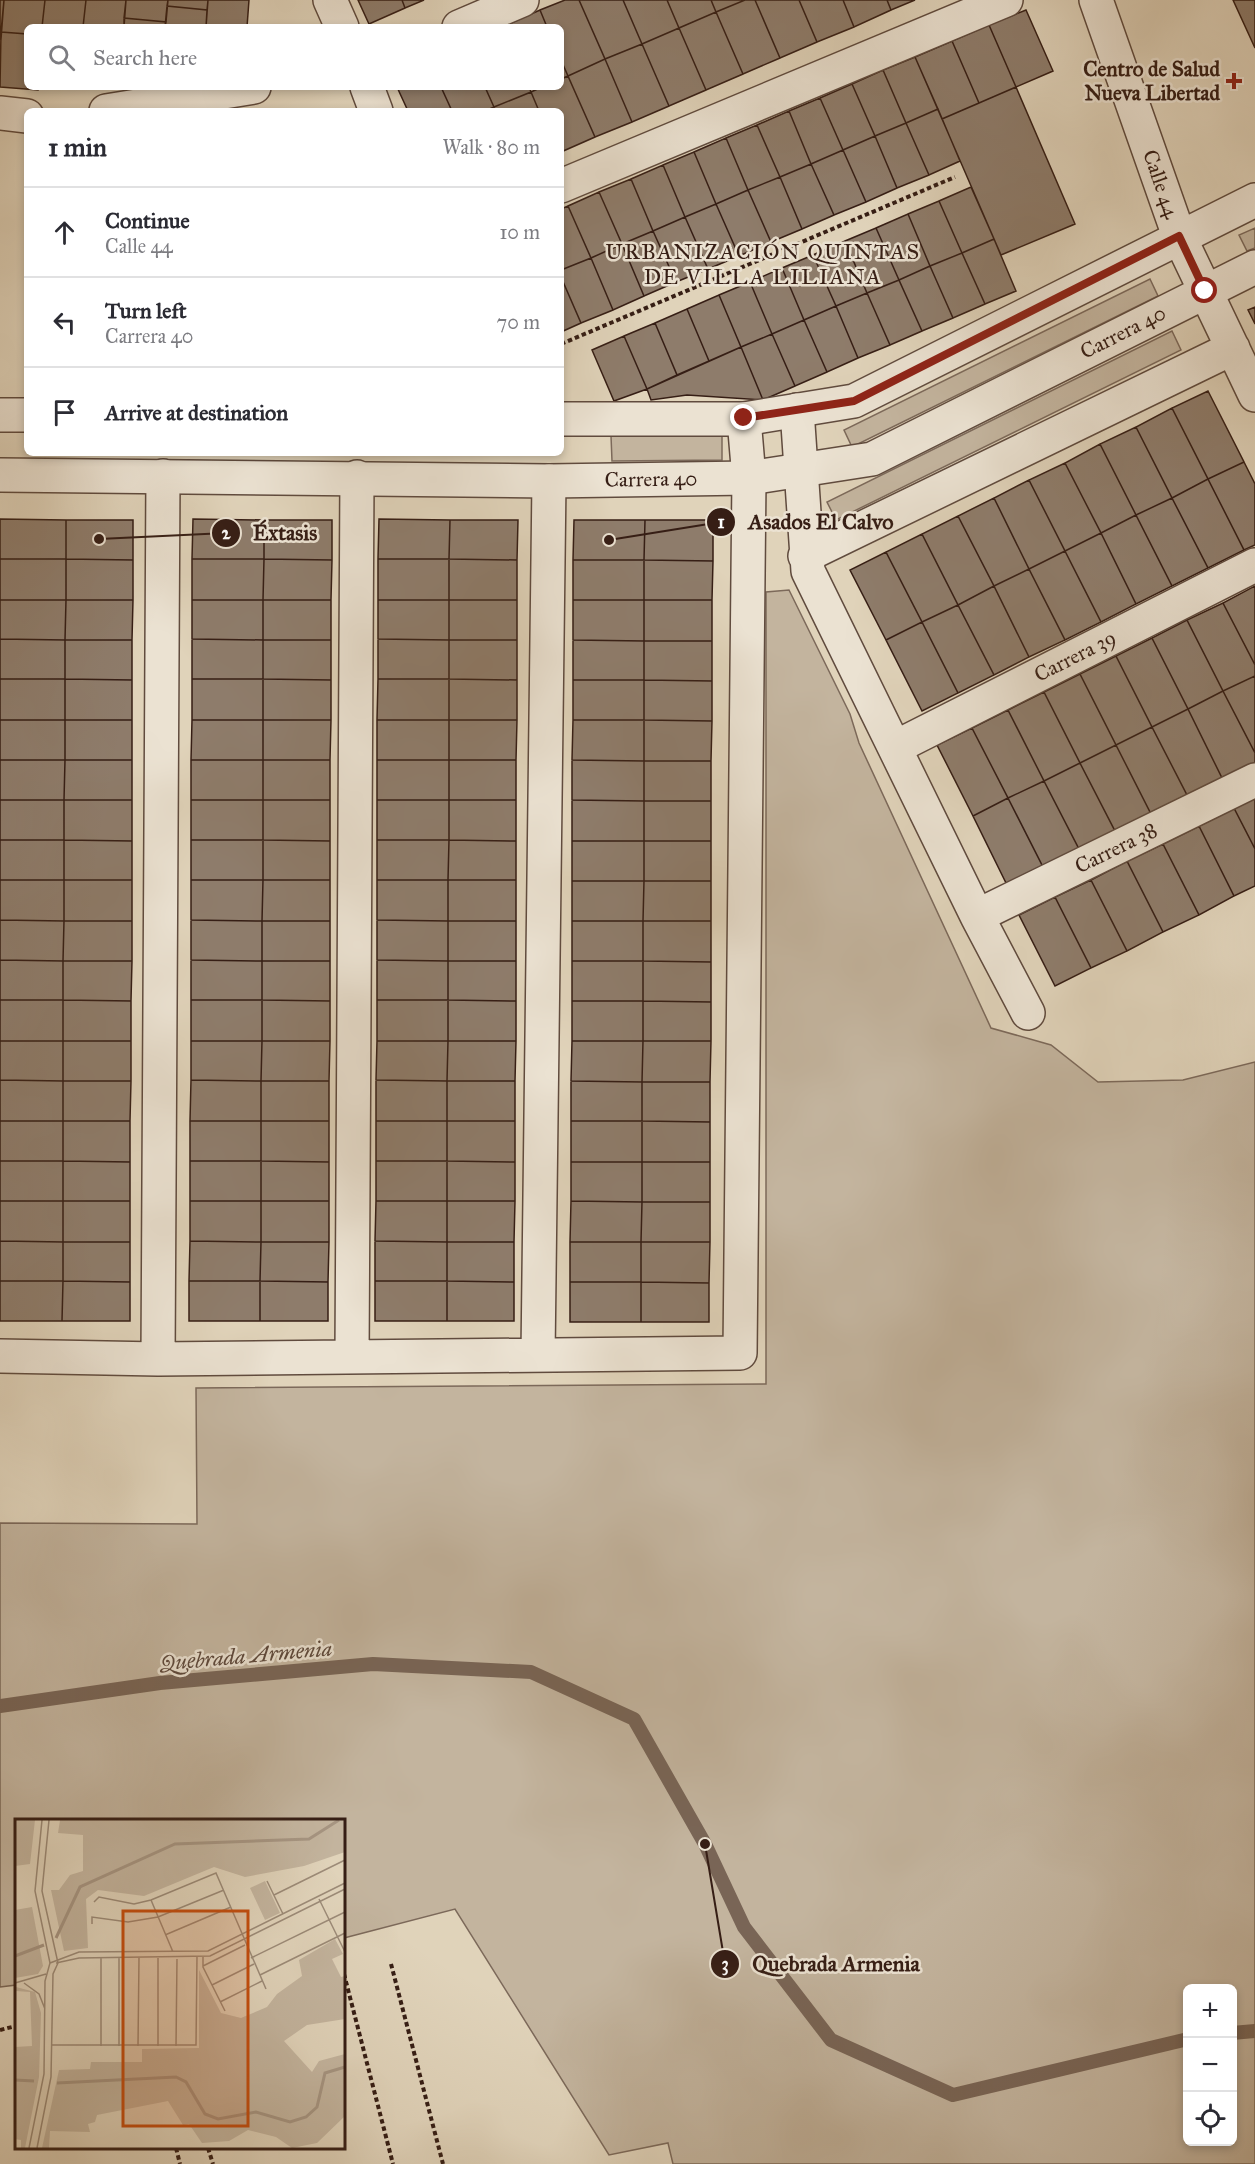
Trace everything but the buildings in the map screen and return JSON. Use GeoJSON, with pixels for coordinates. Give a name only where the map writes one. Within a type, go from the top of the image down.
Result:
{"type":"FeatureCollection","features":[{"type":"Feature","properties":{"kind":"street"},"geometry":{"type":"LineString","coordinates":[[330,0],[341,24]]}},
{"type":"Feature","properties":{"kind":"street"},"geometry":{"type":"LineString","coordinates":[[466,24],[522,0]]}},
{"type":"Feature","properties":{"kind":"street"},"geometry":{"type":"LineString","coordinates":[[564,185],[1006,0]]}},
{"type":"Feature","properties":{"kind":"street","name":"Calle 44"},"geometry":{"type":"LineString","coordinates":[[1096,0],[1179,236],[1255,395]]}},
{"type":"Feature","properties":{"kind":"street"},"geometry":{"type":"LineString","coordinates":[[124,108],[236,90]]}},
{"type":"Feature","properties":{"kind":"street"},"geometry":{"type":"LineString","coordinates":[[367,90],[375,108]]}},
{"type":"Feature","properties":{"kind":"street"},"geometry":{"type":"LineString","coordinates":[[0,113],[24,116]]}},
{"type":"Feature","properties":{"kind":"street"},"geometry":{"type":"LineString","coordinates":[[564,418],[744,418],[854,401],[1179,236],[1255,200]]}},
{"type":"Feature","properties":{"kind":"street","name":"Carrera 40"},"geometry":{"type":"LineString","coordinates":[[0,474],[549,481],[750,478],[803,471],[872,459],[1255,267]]}},
{"type":"Feature","properties":{"kind":"street"},"geometry":{"type":"LineString","coordinates":[[805,556],[1233,348]]}},
{"type":"Feature","properties":{"kind":"street"},"geometry":{"type":"LineString","coordinates":[[797,410],[803,471],[805,556],[808,571],[1028,1013]]}},
{"type":"Feature","properties":{"kind":"street"},"geometry":{"type":"LineString","coordinates":[[0,415],[24,415]]}},
{"type":"Feature","properties":{"kind":"street"},"geometry":{"type":"LineString","coordinates":[[0,1356],[158,1359],[740,1353],[750,478],[744,418]]}},
{"type":"Feature","properties":{"kind":"street"},"geometry":{"type":"LineString","coordinates":[[158,1359],[163,476]]}},
{"type":"Feature","properties":{"kind":"street"},"geometry":{"type":"LineString","coordinates":[[352,1357],[357,477]]}},
{"type":"Feature","properties":{"kind":"street"},"geometry":{"type":"LineString","coordinates":[[538,1355],[549,481]]}},
{"type":"Feature","properties":{"kind":"street","name":"Carrera 39"},"geometry":{"type":"LineString","coordinates":[[896,747],[1255,565]]}},
{"type":"Feature","properties":{"kind":"street","name":"Carrera 38"},"geometry":{"type":"LineString","coordinates":[[978,916],[1255,780]]}},
{"type":"Feature","properties":{"kind":"path"},"geometry":{"type":"LineString","coordinates":[[564,343],[955,177]]}},
{"type":"Feature","properties":{"kind":"path"},"geometry":{"type":"LineString","coordinates":[[391,1964],[443,2164]]}},
{"type":"Feature","properties":{"kind":"path"},"geometry":{"type":"LineString","coordinates":[[345,1978],[393,2164]]}},
{"type":"Feature","properties":{"kind":"path"},"geometry":{"type":"LineString","coordinates":[[0,2030],[15,2026]]}},
{"type":"Feature","properties":{"kind":"path"},"geometry":{"type":"LineString","coordinates":[[176,2149],[180,2164]]}},
{"type":"Feature","properties":{"kind":"path"},"geometry":{"type":"LineString","coordinates":[[208,2149],[213,2164]]}},
{"type":"Feature","properties":{"kind":"shaded area"},"geometry":{"type":"Polygon","coordinates":[[[1255,228],[1255,248],[1247,251],[1239,235],[1255,228]]]}},
{"type":"Feature","properties":{"kind":"shaded area"},"geometry":{"type":"Polygon","coordinates":[[[1150,279],[1158,296],[852,447],[844,430],[1150,279]]]}},
{"type":"Feature","properties":{"kind":"shaded area"},"geometry":{"type":"Polygon","coordinates":[[[1172,331],[1181,350],[836,520],[827,502],[1172,331]]]}},
{"type":"Feature","properties":{"kind":"shaded area"},"geometry":{"type":"Polygon","coordinates":[[[722,435],[722,460],[612,461],[611,436],[722,435]]]}},
{"type":"Feature","properties":{"kind":"shaded area"},"geometry":{"type":"Polygon","coordinates":[[[789,590],[850,714],[859,743],[991,1028],[1051,1045],[1098,1082],[1183,1080],[1255,1062],[1255,2164],[673,2164],[668,2143],[609,2155],[455,1909],[345,1938],[345,1819],[15,1819],[15,1985],[0,1987],[0,1523],[197,1524],[196,1388],[766,1384],[766,592],[789,590]]]}},
{"type":"Feature","properties":{"kind":"waterway","name":"Quebrada Armenia"},"geometry":{"type":"LineString","coordinates":[[0,1706],[160,1683],[373,1664],[531,1672],[634,1719],[705,1844],[744,1927],[831,2040],[953,2095],[1183,2040]]}},
{"type":"Feature","properties":{"kind":"waterway","name":"Quebrada Armenia"},"geometry":{"type":"LineString","coordinates":[[1237,2033],[1255,2031]]}},
{"type":"Feature","properties":{"kind":"place","name":"Centro de Salud Nueva Libertad"},"geometry":{"type":"Point","coordinates":[1234,81]}},
{"type":"Feature","properties":{"kind":"place","name":"Éxtasis"},"geometry":{"type":"Point","coordinates":[99,539]}},
{"type":"Feature","properties":{"kind":"place","name":"Asados El Calvo"},"geometry":{"type":"Point","coordinates":[609,540]}},
{"type":"Feature","properties":{"kind":"place","name":"Quebrada Armenia"},"geometry":{"type":"Point","coordinates":[705,1844]}},
{"type":"Feature","properties":{"kind":"district","name":"URBANIZACIÓN QUINTAS DE VILLA LILIANA"},"geometry":{"type":"Point","coordinates":[763,264]}},
{"type":"Feature","properties":{"kind":"route"},"geometry":{"type":"LineString","coordinates":[[744,418],[854,401],[1179,236],[1205,291]]}}]}
